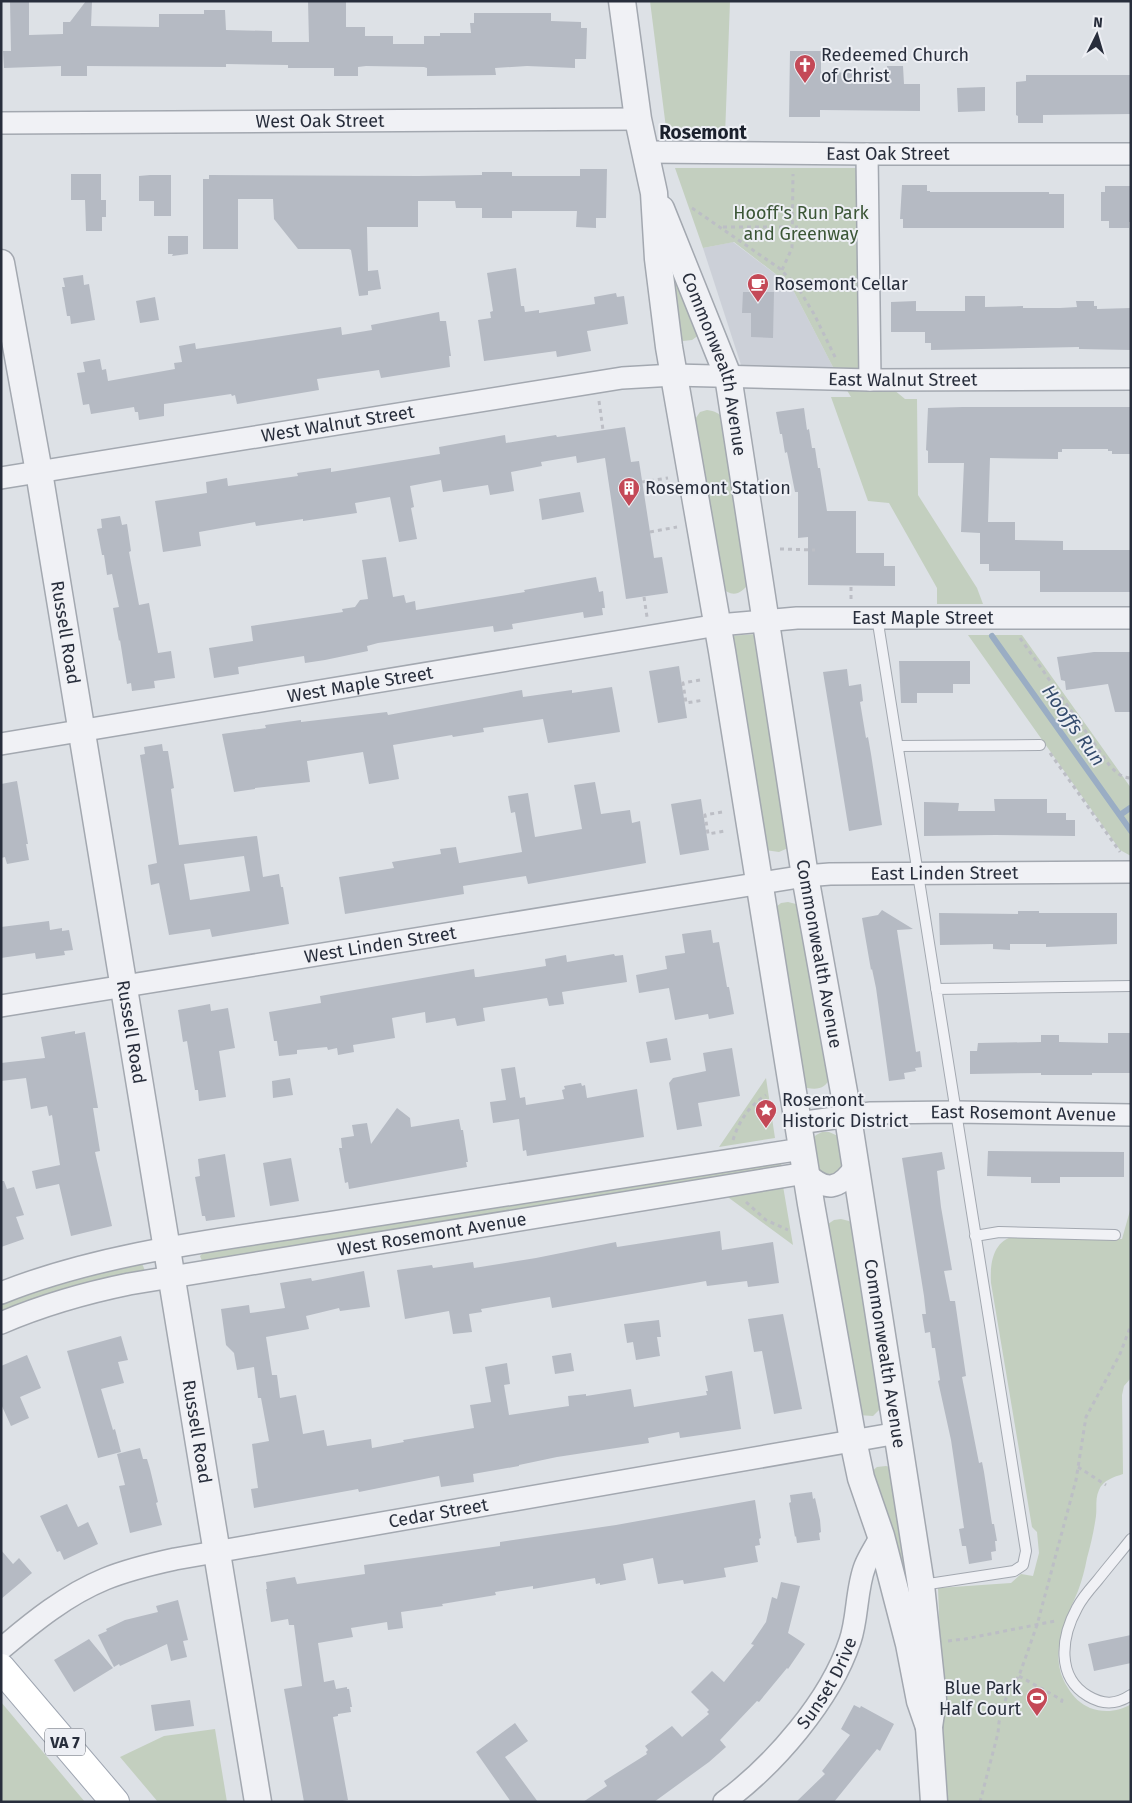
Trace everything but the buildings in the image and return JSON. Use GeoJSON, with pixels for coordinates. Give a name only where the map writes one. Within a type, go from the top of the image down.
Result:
{"type":"FeatureCollection","features":[{"type":"Feature","properties":{"kind":"main road","name":"VA 7"},"geometry":{"type":"LineString","coordinates":[[1,1668],[116,1802]]}},
{"type":"Feature","properties":{"kind":"street","name":"Commonwealth Avenue"},"geometry":{"type":"LineString","coordinates":[[622,1],[638,119],[654,192],[658,259],[674,375],[718,625],[804,1161],[853,1440],[861,1478],[881,1536],[909,1644],[920,1701],[929,1727]]}},
{"type":"Feature","properties":{"kind":"street","name":"West Oak Street"},"geometry":{"type":"LineString","coordinates":[[1,123],[638,119]]}},
{"type":"Feature","properties":{"kind":"street","name":"East Oak Street"},"geometry":{"type":"LineString","coordinates":[[646,152],[1131,154]]}},
{"type":"Feature","properties":{"kind":"street"},"geometry":{"type":"LineString","coordinates":[[867,154],[870,380]]}},
{"type":"Feature","properties":{"kind":"street","name":"Commonwealth Avenue"},"geometry":{"type":"LineString","coordinates":[[654,192],[728,376],[805,876],[848,1116],[921,1585],[933,1699],[929,1727],[934,1802]]}},
{"type":"Feature","properties":{"kind":"street","name":"Russell Road"},"geometry":{"type":"LineString","coordinates":[[1,263],[38,472],[258,1802]]}},
{"type":"Feature","properties":{"kind":"street","name":"East Walnut Street"},"geometry":{"type":"LineString","coordinates":[[674,375],[870,380],[1131,379]]}},
{"type":"Feature","properties":{"kind":"street","name":"West Walnut Street"},"geometry":{"type":"LineString","coordinates":[[1,478],[622,378],[674,375]]}},
{"type":"Feature","properties":{"kind":"street","name":"East Maple Street"},"geometry":{"type":"LineString","coordinates":[[718,625],[765,620],[877,617],[1131,618]]}},
{"type":"Feature","properties":{"kind":"street","name":"West Maple Street"},"geometry":{"type":"LineString","coordinates":[[1,744],[718,625]]}},
{"type":"Feature","properties":{"kind":"street","name":"East Linden Street"},"geometry":{"type":"LineString","coordinates":[[760,884],[805,876],[830,874],[1131,872]]}},
{"type":"Feature","properties":{"kind":"street","name":"West Linden Street"},"geometry":{"type":"LineString","coordinates":[[1,1006],[760,884]]}},
{"type":"Feature","properties":{"kind":"street","name":"East Rosemont Avenue"},"geometry":{"type":"LineString","coordinates":[[798,1123],[871,1113],[1131,1114]]}},
{"type":"Feature","properties":{"kind":"street"},"geometry":{"type":"LineString","coordinates":[[804,1161],[820,1184],[833,1186],[846,1180],[855,1167]]}},
{"type":"Feature","properties":{"kind":"street","name":"West Rosemont Avenue"},"geometry":{"type":"LineString","coordinates":[[1,1293],[78,1267],[167,1249],[804,1161]]}},
{"type":"Feature","properties":{"kind":"street","name":"West Rosemont Avenue"},"geometry":{"type":"LineString","coordinates":[[1,1323],[89,1292],[804,1161]]}},
{"type":"Feature","properties":{"kind":"street","name":"Cedar Street"},"geometry":{"type":"LineString","coordinates":[[1,1649],[34,1620],[68,1598],[105,1579],[141,1567],[218,1551],[898,1433]]}},
{"type":"Feature","properties":{"kind":"street","name":"Sunset Drive"},"geometry":{"type":"LineString","coordinates":[[724,1802],[752,1779],[776,1755],[828,1690],[851,1639],[865,1566],[881,1536]]}},
{"type":"Feature","properties":{"kind":"lane"},"geometry":{"type":"LineString","coordinates":[[877,617],[1026,1556],[1023,1565],[1009,1573],[921,1585]]}},
{"type":"Feature","properties":{"kind":"lane"},"geometry":{"type":"LineString","coordinates":[[898,746],[1040,745]]}},
{"type":"Feature","properties":{"kind":"lane"},"geometry":{"type":"LineString","coordinates":[[936,989],[1131,986]]}},
{"type":"Feature","properties":{"kind":"lane"},"geometry":{"type":"LineString","coordinates":[[975,1236],[999,1232],[1115,1235]]}},
{"type":"Feature","properties":{"kind":"lane"},"geometry":{"type":"LineString","coordinates":[[1131,1539],[1084,1598],[1068,1628],[1064,1650],[1070,1679],[1081,1691],[1095,1700],[1104,1703],[1120,1701],[1131,1695]]}},
{"type":"Feature","properties":{"kind":"path"},"geometry":{"type":"LineString","coordinates":[[782,270],[792,252],[793,168]]}},
{"type":"Feature","properties":{"kind":"path"},"geometry":{"type":"LineString","coordinates":[[692,208],[782,270],[802,292],[836,360]]}},
{"type":"Feature","properties":{"kind":"path"},"geometry":{"type":"LineString","coordinates":[[722,227],[798,227]]}},
{"type":"Feature","properties":{"kind":"path"},"geometry":{"type":"LineString","coordinates":[[598,396],[603,430]]}},
{"type":"Feature","properties":{"kind":"path"},"geometry":{"type":"LineString","coordinates":[[642,482],[668,478]]}},
{"type":"Feature","properties":{"kind":"path"},"geometry":{"type":"LineString","coordinates":[[650,532],[677,527]]}},
{"type":"Feature","properties":{"kind":"path"},"geometry":{"type":"LineString","coordinates":[[780,549],[815,550]]}},
{"type":"Feature","properties":{"kind":"path"},"geometry":{"type":"LineString","coordinates":[[851,586],[851,602]]}},
{"type":"Feature","properties":{"kind":"path"},"geometry":{"type":"LineString","coordinates":[[644,597],[647,618]]}},
{"type":"Feature","properties":{"kind":"path"},"geometry":{"type":"LineString","coordinates":[[1019,633],[1019,638],[1110,766],[1118,774],[1131,778]]}},
{"type":"Feature","properties":{"kind":"path"},"geometry":{"type":"LineString","coordinates":[[700,680],[683,683],[684,693],[686,703],[704,700]]}},
{"type":"Feature","properties":{"kind":"path"},"geometry":{"type":"LineString","coordinates":[[1040,745],[1046,748],[1120,853]]}},
{"type":"Feature","properties":{"kind":"path"},"geometry":{"type":"LineString","coordinates":[[722,812],[705,815],[706,824],[708,834],[725,831]]}},
{"type":"Feature","properties":{"kind":"path"},"geometry":{"type":"LineString","coordinates":[[732,1141],[747,1112],[755,1102],[766,1095]]}},
{"type":"Feature","properties":{"kind":"path"},"geometry":{"type":"LineString","coordinates":[[741,1196],[756,1213],[788,1230]]}},
{"type":"Feature","properties":{"kind":"path"},"geometry":{"type":"LineString","coordinates":[[980,1802],[998,1733],[999,1722],[1011,1684],[1018,1676],[1037,1625],[1076,1480],[1086,1417],[1120,1354],[1131,1325]]}},
{"type":"Feature","properties":{"kind":"path"},"geometry":{"type":"LineString","coordinates":[[1078,1467],[1106,1485]]}},
{"type":"Feature","properties":{"kind":"path"},"geometry":{"type":"LineString","coordinates":[[944,1642],[965,1640],[1072,1618]]}},
{"type":"Feature","properties":{"kind":"path"},"geometry":{"type":"LineString","coordinates":[[1018,1676],[1062,1700],[1061,1704]]}},
{"type":"Feature","properties":{"kind":"shaded area"},"geometry":{"type":"Polygon","coordinates":[[[733,242],[791,286],[834,369],[742,368],[703,248],[733,242]]]}},
{"type":"Feature","properties":{"kind":"green space"},"geometry":{"type":"Polygon","coordinates":[[[650,1],[730,1],[725,136],[667,136],[650,1]]]}},
{"type":"Feature","properties":{"kind":"green space","name":"Hooff's Run Park and Greenway"},"geometry":{"type":"Polygon","coordinates":[[[675,168],[856,168],[858,360],[905,399],[917,399],[918,495],[977,588],[983,604],[937,604],[937,588],[889,503],[868,501],[831,397],[851,397],[834,369],[791,286],[734,242],[703,248],[675,168]]]}},
{"type":"Feature","properties":{"kind":"green space"},"geometry":{"type":"Polygon","coordinates":[[[676,283],[682,283],[699,335],[692,340],[683,341],[679,337],[671,286],[676,283]]]}},
{"type":"Feature","properties":{"kind":"green space"},"geometry":{"type":"Polygon","coordinates":[[[707,410],[717,413],[724,419],[749,583],[736,594],[724,590],[720,586],[693,422],[700,412],[707,410]]]}},
{"type":"Feature","properties":{"kind":"green space"},"geometry":{"type":"Polygon","coordinates":[[[757,634],[788,848],[779,852],[765,850],[729,636],[757,634]]]}},
{"type":"Feature","properties":{"kind":"green space"},"geometry":{"type":"Polygon","coordinates":[[[968,635],[1022,635],[1131,788],[1131,856],[1120,850],[968,635]]]}},
{"type":"Feature","properties":{"kind":"green space"},"geometry":{"type":"Polygon","coordinates":[[[788,902],[800,905],[830,1077],[824,1086],[815,1089],[807,1088],[802,1083],[776,907],[781,903],[788,902]]]}},
{"type":"Feature","properties":{"kind":"green space"},"geometry":{"type":"Polygon","coordinates":[[[766,1078],[775,1138],[719,1147],[766,1078]]]}},
{"type":"Feature","properties":{"kind":"green space"},"geometry":{"type":"Polygon","coordinates":[[[822,1132],[829,1132],[838,1136],[845,1161],[840,1175],[819,1177],[811,1141],[822,1132]]]}},
{"type":"Feature","properties":{"kind":"green space"},"geometry":{"type":"Polygon","coordinates":[[[782,1159],[781,1167],[205,1262],[202,1261],[200,1256],[203,1253],[782,1159]]]}},
{"type":"Feature","properties":{"kind":"green space"},"geometry":{"type":"Polygon","coordinates":[[[783,1186],[793,1245],[725,1195],[783,1186]]]}},
{"type":"Feature","properties":{"kind":"green space"},"geometry":{"type":"Polygon","coordinates":[[[1131,1207],[1131,1378],[1124,1386],[1122,1395],[1123,1474],[1106,1481],[1098,1493],[1096,1516],[1084,1570],[1060,1639],[1059,1664],[1062,1676],[1070,1691],[1080,1702],[1090,1708],[1106,1711],[1121,1709],[1131,1704],[1131,1801],[946,1802],[938,1588],[1011,1583],[1021,1574],[1033,1576],[1039,1553],[1037,1532],[1032,1527],[991,1283],[992,1262],[996,1250],[1005,1240],[1011,1237],[1122,1239],[1131,1207]]]}},
{"type":"Feature","properties":{"kind":"green space"},"geometry":{"type":"Polygon","coordinates":[[[834,1220],[849,1221],[854,1226],[883,1406],[873,1416],[858,1415],[828,1224],[834,1220]]]}},
{"type":"Feature","properties":{"kind":"green space"},"geometry":{"type":"Polygon","coordinates":[[[142,1263],[145,1271],[1,1315],[1,1300],[43,1285],[142,1263]]]}},
{"type":"Feature","properties":{"kind":"green space"},"geometry":{"type":"Polygon","coordinates":[[[877,1467],[890,1467],[913,1605],[872,1471],[877,1467]]]}},
{"type":"Feature","properties":{"kind":"green space"},"geometry":{"type":"Polygon","coordinates":[[[1,1702],[85,1802],[1,1802],[1,1702]]]}},
{"type":"Feature","properties":{"kind":"green space"},"geometry":{"type":"Polygon","coordinates":[[[215,1729],[227,1802],[158,1802],[120,1757],[164,1736],[215,1729]]]}},
{"type":"Feature","properties":{"kind":"waterway","name":"Hooffs Run"},"geometry":{"type":"LineString","coordinates":[[992,636],[1131,831]]}},
{"type":"Feature","properties":{"kind":"waterway"},"geometry":{"type":"LineString","coordinates":[[1120,815],[1130,808]]}},
{"type":"Feature","properties":{"kind":"place","name":"Redeemed Church of Christ"},"geometry":{"type":"Point","coordinates":[805,84]}},
{"type":"Feature","properties":{"kind":"place","name":"Rosemont Cellar"},"geometry":{"type":"Point","coordinates":[758,303]}},
{"type":"Feature","properties":{"kind":"place","name":"Rosemont Station"},"geometry":{"type":"Point","coordinates":[629,507]}},
{"type":"Feature","properties":{"kind":"place","name":"Rosemont Historic District"},"geometry":{"type":"Point","coordinates":[766,1129]}},
{"type":"Feature","properties":{"kind":"place","name":"Blue Park Half Court"},"geometry":{"type":"Point","coordinates":[1037,1717]}},
{"type":"Feature","properties":{"kind":"district","name":"Rosemont"},"geometry":{"type":"Point","coordinates":[703,132]}}]}
